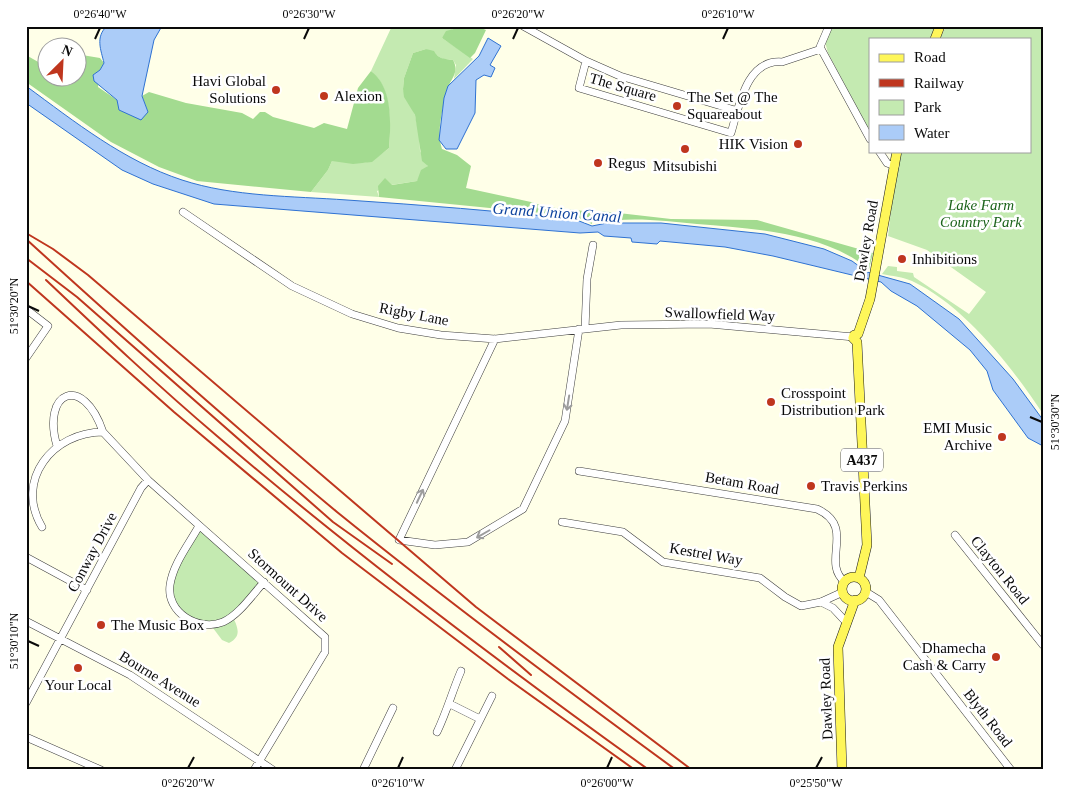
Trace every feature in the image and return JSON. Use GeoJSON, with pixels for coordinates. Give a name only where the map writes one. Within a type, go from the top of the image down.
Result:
{"type":"FeatureCollection","features":[{"type":"Feature","properties":{"kind":"main road"},"geometry":{"type":"LineString","coordinates":[[935,38],[940,26]]}},
{"type":"Feature","properties":{"kind":"main road","name":"Dawley Road"},"geometry":{"type":"LineString","coordinates":[[859,578],[867,545],[856,337],[873,286],[898,152]]}},
{"type":"Feature","properties":{"kind":"main road"},"geometry":{"type":"LineString","coordinates":[[856,600],[850,600],[843,592],[845,582],[851,577],[859,578],[866,585],[866,592]]}},
{"type":"Feature","properties":{"kind":"main road","name":"Dawley Road"},"geometry":{"type":"LineString","coordinates":[[842,770],[838,665],[840,637],[856,600],[860,599],[866,592]]}},
{"type":"Feature","properties":{"kind":"street"},"geometry":{"type":"LineString","coordinates":[[523,26],[586,61]]}},
{"type":"Feature","properties":{"kind":"street"},"geometry":{"type":"LineString","coordinates":[[829,26],[821,49],[869,137]]}},
{"type":"Feature","properties":{"kind":"street","name":"The Square"},"geometry":{"type":"LineString","coordinates":[[738,111],[620,76],[586,61],[579,88],[732,132],[749,79],[760,70],[764,71],[782,62],[821,49]]}},
{"type":"Feature","properties":{"kind":"street"},"geometry":{"type":"LineString","coordinates":[[880,152],[887,162],[895,166]]}},
{"type":"Feature","properties":{"kind":"street","name":"Rigby Lane"},"geometry":{"type":"LineString","coordinates":[[183,212],[292,286],[352,314],[398,328],[434,334],[495,339],[582,329]]}},
{"type":"Feature","properties":{"kind":"street"},"geometry":{"type":"LineString","coordinates":[[495,339],[399,540],[435,545],[468,542],[523,509],[565,421],[575,355],[582,329],[593,245]]}},
{"type":"Feature","properties":{"kind":"street"},"geometry":{"type":"LineString","coordinates":[[26,309],[48,326],[26,358]]}},
{"type":"Feature","properties":{"kind":"street","name":"Swallowfield Way"},"geometry":{"type":"LineString","coordinates":[[582,329],[621,326],[736,325],[856,337]]}},
{"type":"Feature","properties":{"kind":"street","name":"Stormount Drive"},"geometry":{"type":"LineString","coordinates":[[57,446],[52,430],[52,419],[59,402],[64,396],[71,394],[79,395],[88,403],[100,421],[103,432],[148,480],[325,637],[325,652],[254,770]]}},
{"type":"Feature","properties":{"kind":"street"},"geometry":{"type":"LineString","coordinates":[[42,527],[35,515],[32,496],[34,484],[42,463],[57,446],[75,436],[90,432],[103,432]]}},
{"type":"Feature","properties":{"kind":"street","name":"Betam Road"},"geometry":{"type":"LineString","coordinates":[[579,471],[817,509],[826,513],[833,522],[838,534],[835,567],[837,575],[845,582]]}},
{"type":"Feature","properties":{"kind":"street","name":"Conway Drive"},"geometry":{"type":"LineString","coordinates":[[26,703],[141,488],[148,480]]}},
{"type":"Feature","properties":{"kind":"street","name":"Kestrel Way"},"geometry":{"type":"LineString","coordinates":[[562,522],[623,532],[663,562],[760,578],[792,603],[801,606],[821,602],[843,592]]}},
{"type":"Feature","properties":{"kind":"street"},"geometry":{"type":"LineString","coordinates":[[199,526],[175,569],[170,586],[172,602],[178,612],[192,622],[210,624],[223,622],[240,608],[264,582]]}},
{"type":"Feature","properties":{"kind":"street","name":"Clayton Road"},"geometry":{"type":"LineString","coordinates":[[955,536],[1043,645]]}},
{"type":"Feature","properties":{"kind":"street"},"geometry":{"type":"LineString","coordinates":[[26,557],[87,590]]}},
{"type":"Feature","properties":{"kind":"street","name":"Blyth Road"},"geometry":{"type":"LineString","coordinates":[[866,592],[879,600],[1011,770]]}},
{"type":"Feature","properties":{"kind":"street"},"geometry":{"type":"LineString","coordinates":[[821,602],[833,608],[847,623]]}},
{"type":"Feature","properties":{"kind":"street","name":"Bourne Avenue"},"geometry":{"type":"LineString","coordinates":[[26,621],[130,675],[174,702],[274,770]]}},
{"type":"Feature","properties":{"kind":"street"},"geometry":{"type":"LineString","coordinates":[[437,732],[450,704],[450,696],[461,672]]}},
{"type":"Feature","properties":{"kind":"street"},"geometry":{"type":"LineString","coordinates":[[455,770],[492,696]]}},
{"type":"Feature","properties":{"kind":"street"},"geometry":{"type":"LineString","coordinates":[[450,704],[480,720]]}},
{"type":"Feature","properties":{"kind":"street"},"geometry":{"type":"LineString","coordinates":[[363,770],[393,708]]}},
{"type":"Feature","properties":{"kind":"street"},"geometry":{"type":"LineString","coordinates":[[26,737],[101,770]]}},
{"type":"Feature","properties":{"kind":"green space"},"geometry":{"type":"Polygon","coordinates":[[[392,26],[465,26],[453,29],[442,38],[473,59],[454,79],[456,65],[453,60],[443,59],[426,49],[413,53],[404,78],[403,89],[415,115],[420,151],[428,166],[417,181],[391,185],[377,191],[379,197],[311,192],[328,170],[332,161],[366,162],[389,148],[389,107],[383,87],[371,71],[392,26]]]}},
{"type":"Feature","properties":{"kind":"green space"},"geometry":{"type":"Polygon","coordinates":[[[465,26],[476,26],[486,30],[475,53],[470,58],[442,38],[446,31],[465,26]]]}},
{"type":"Feature","properties":{"kind":"green space"},"geometry":{"type":"Polygon","coordinates":[[[832,26],[935,26],[930,38],[869,38],[869,130],[828,53],[825,42],[832,26]]]}},
{"type":"Feature","properties":{"kind":"green space","name":"Lake Farm Country Park"},"geometry":{"type":"Polygon","coordinates":[[[946,26],[1043,26],[1043,414],[1002,358],[968,321],[950,305],[912,281],[882,274],[888,266],[897,267],[897,271],[913,273],[914,277],[969,314],[986,292],[927,250],[888,236],[893,192],[901,152],[1032,152],[1032,38],[940,38],[946,26]]]}},
{"type":"Feature","properties":{"kind":"green space"},"geometry":{"type":"Polygon","coordinates":[[[426,49],[434,51],[442,58],[453,60],[455,65],[455,72],[447,90],[442,112],[440,142],[442,149],[457,155],[471,166],[466,188],[547,207],[593,212],[592,224],[577,217],[562,215],[379,197],[378,186],[385,178],[392,185],[417,181],[421,170],[428,166],[422,161],[415,115],[404,97],[403,89],[404,78],[413,53],[426,49]]]}},
{"type":"Feature","properties":{"kind":"green space"},"geometry":{"type":"Polygon","coordinates":[[[26,55],[38,62],[38,88],[88,88],[88,56],[100,58],[104,63],[100,70],[98,87],[117,100],[148,112],[142,96],[149,92],[186,103],[242,113],[253,119],[260,112],[265,112],[273,117],[314,128],[324,123],[347,129],[358,88],[371,71],[378,78],[387,96],[390,117],[389,148],[372,162],[353,164],[332,161],[328,170],[311,192],[197,181],[159,167],[111,142],[26,82],[26,55]]]}},
{"type":"Feature","properties":{"kind":"green space"},"geometry":{"type":"Polygon","coordinates":[[[601,211],[671,219],[757,220],[873,253],[869,269],[830,247],[787,234],[742,228],[635,219],[598,223],[601,211]]]}},
{"type":"Feature","properties":{"kind":"green space"},"geometry":{"type":"Polygon","coordinates":[[[199,526],[264,582],[232,615],[238,630],[236,637],[229,643],[222,640],[210,624],[178,612],[170,586],[175,569],[199,526]]]}},
{"type":"Feature","properties":{"kind":"water"},"geometry":{"type":"Polygon","coordinates":[[[107,26],[162,26],[154,40],[142,96],[148,112],[141,120],[119,110],[117,100],[94,81],[93,75],[100,70],[104,63],[100,39],[103,30],[107,26]]]}},
{"type":"Feature","properties":{"kind":"water"},"geometry":{"type":"Polygon","coordinates":[[[488,38],[501,46],[490,65],[495,68],[491,77],[484,75],[476,80],[475,113],[457,149],[446,149],[439,140],[444,98],[448,86],[479,56],[488,38]]]}},
{"type":"Feature","properties":{"kind":"water"},"geometry":{"type":"Polygon","coordinates":[[[26,86],[120,151],[161,172],[202,186],[263,195],[546,216],[574,219],[592,226],[607,223],[661,223],[765,234],[824,249],[852,261],[867,272],[910,284],[959,319],[1013,379],[1043,420],[1043,446],[1028,438],[993,390],[987,371],[970,350],[917,306],[891,291],[881,282],[773,256],[725,247],[660,241],[657,244],[632,242],[631,238],[604,236],[598,232],[580,233],[214,204],[153,184],[122,170],[26,103],[26,86]]]}},
{"type":"Feature","properties":{"kind":"railway"},"geometry":{"type":"LineString","coordinates":[[26,233],[53,249],[88,275],[476,607],[692,770]]}},
{"type":"Feature","properties":{"kind":"railway"},"geometry":{"type":"LineString","coordinates":[[26,239],[180,377],[337,512],[505,643],[676,770]]}},
{"type":"Feature","properties":{"kind":"railway"},"geometry":{"type":"LineString","coordinates":[[26,258],[77,297],[333,522],[392,564]]}},
{"type":"Feature","properties":{"kind":"railway"},"geometry":{"type":"LineString","coordinates":[[46,280],[173,398],[269,480],[375,566],[538,690],[649,770]]}},
{"type":"Feature","properties":{"kind":"railway"},"geometry":{"type":"LineString","coordinates":[[26,281],[174,412],[342,553],[508,679],[635,770]]}},
{"type":"Feature","properties":{"kind":"railway"},"geometry":{"type":"LineString","coordinates":[[499,647],[531,675]]}},
{"type":"Feature","properties":{"kind":"place","name":"Havi Global Solutions"},"geometry":{"type":"Point","coordinates":[276,90]}},
{"type":"Feature","properties":{"kind":"place","name":"Alexion"},"geometry":{"type":"Point","coordinates":[324,96]}},
{"type":"Feature","properties":{"kind":"place","name":"The Set @ The Squareabout"},"geometry":{"type":"Point","coordinates":[677,106]}},
{"type":"Feature","properties":{"kind":"place","name":"HIK Vision"},"geometry":{"type":"Point","coordinates":[798,144]}},
{"type":"Feature","properties":{"kind":"place","name":"Mitsubishi"},"geometry":{"type":"Point","coordinates":[685,149]}},
{"type":"Feature","properties":{"kind":"place","name":"Regus"},"geometry":{"type":"Point","coordinates":[598,163]}},
{"type":"Feature","properties":{"kind":"place","name":"Inhibitions"},"geometry":{"type":"Point","coordinates":[902,259]}},
{"type":"Feature","properties":{"kind":"place","name":"Crosspoint Distribution Park"},"geometry":{"type":"Point","coordinates":[771,402]}},
{"type":"Feature","properties":{"kind":"place","name":"EMI Music Archive"},"geometry":{"type":"Point","coordinates":[1002,437]}},
{"type":"Feature","properties":{"kind":"place","name":"Travis Perkins"},"geometry":{"type":"Point","coordinates":[811,486]}},
{"type":"Feature","properties":{"kind":"place","name":"The Music Box"},"geometry":{"type":"Point","coordinates":[101,625]}},
{"type":"Feature","properties":{"kind":"place","name":"Dhamecha Cash & Carry"},"geometry":{"type":"Point","coordinates":[996,657]}},
{"type":"Feature","properties":{"kind":"place","name":"Your Local"},"geometry":{"type":"Point","coordinates":[78,668]}},
{"type":"Feature","properties":{"kind":"water label","name":"Grand Union Canal"},"geometry":{"type":"Point","coordinates":[557,212]}}]}
